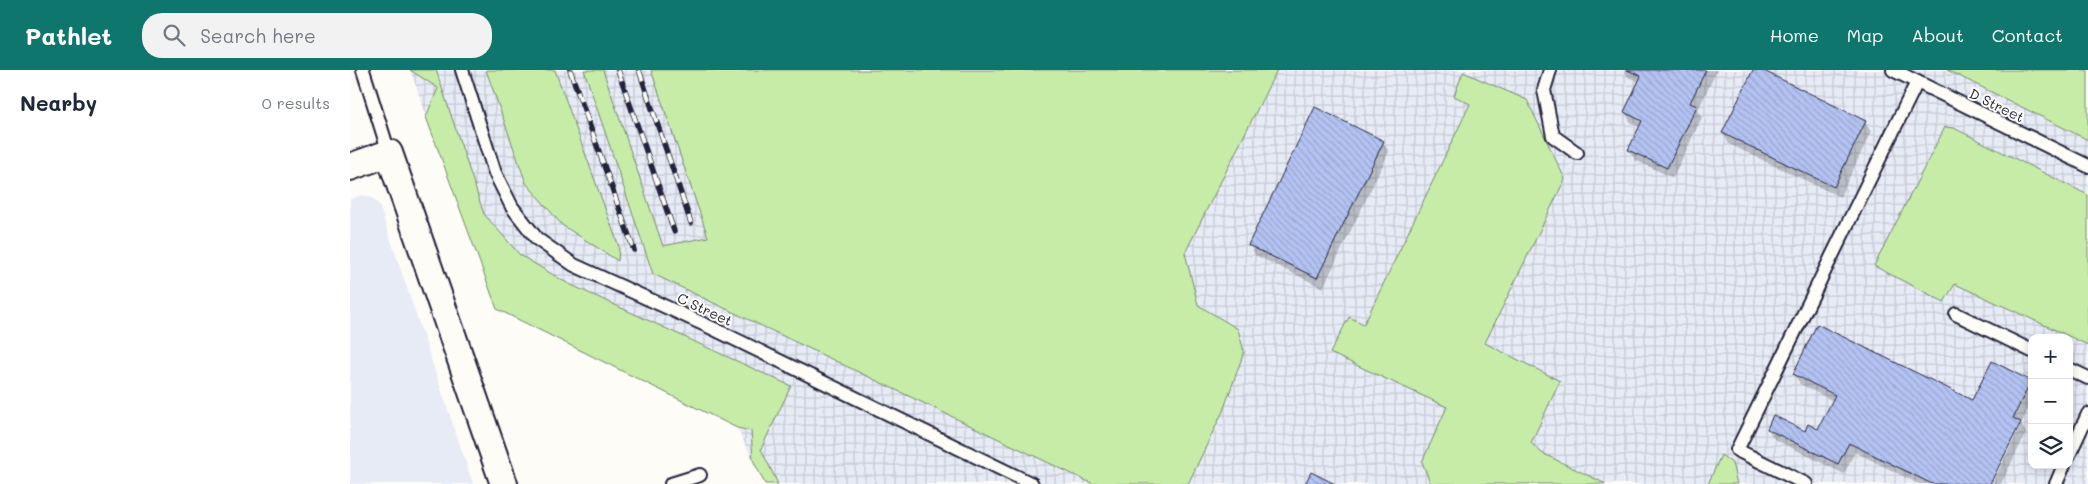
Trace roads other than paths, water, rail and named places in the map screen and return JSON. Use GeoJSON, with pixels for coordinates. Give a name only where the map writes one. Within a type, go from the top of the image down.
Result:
{"type":"FeatureCollection","features":[{"type":"Feature","properties":{"kind":"street"},"geometry":{"type":"LineString","coordinates":[[350,167],[389,153],[504,484]]}},
{"type":"Feature","properties":{"kind":"lane"},"geometry":{"type":"LineString","coordinates":[[363,70],[389,153]]}},
{"type":"Feature","properties":{"kind":"lane","name":"C Street"},"geometry":{"type":"LineString","coordinates":[[462,70],[495,173],[512,207],[537,239],[574,265],[712,328],[1032,484]]}},
{"type":"Feature","properties":{"kind":"lane"},"geometry":{"type":"LineString","coordinates":[[1550,70],[1544,90],[1553,136],[1577,153]]}},
{"type":"Feature","properties":{"kind":"lane","name":"D Street"},"geometry":{"type":"LineString","coordinates":[[1893,70],[2088,166]]}},
{"type":"Feature","properties":{"kind":"lane"},"geometry":{"type":"LineString","coordinates":[[1806,484],[1737,450],[1917,82]]}},
{"type":"Feature","properties":{"kind":"lane"},"geometry":{"type":"LineString","coordinates":[[1956,314],[2028,349]]}},
{"type":"Feature","properties":{"kind":"lane"},"geometry":{"type":"LineString","coordinates":[[2073,371],[2088,378]]}},
{"type":"Feature","properties":{"kind":"lane"},"geometry":{"type":"LineString","coordinates":[[2073,446],[2088,414]]}},
{"type":"Feature","properties":{"kind":"lane"},"geometry":{"type":"LineString","coordinates":[[2056,484],[2062,469]]}},
{"type":"Feature","properties":{"kind":"lane"},"geometry":{"type":"LineString","coordinates":[[671,484],[700,476]]}},
{"type":"Feature","properties":{"kind":"railway"},"geometry":{"type":"LineString","coordinates":[[570,70],[634,250]]}},
{"type":"Feature","properties":{"kind":"railway"},"geometry":{"type":"LineString","coordinates":[[618,70],[674,231]]}},
{"type":"Feature","properties":{"kind":"railway"},"geometry":{"type":"LineString","coordinates":[[639,70],[691,223]]}}]}
